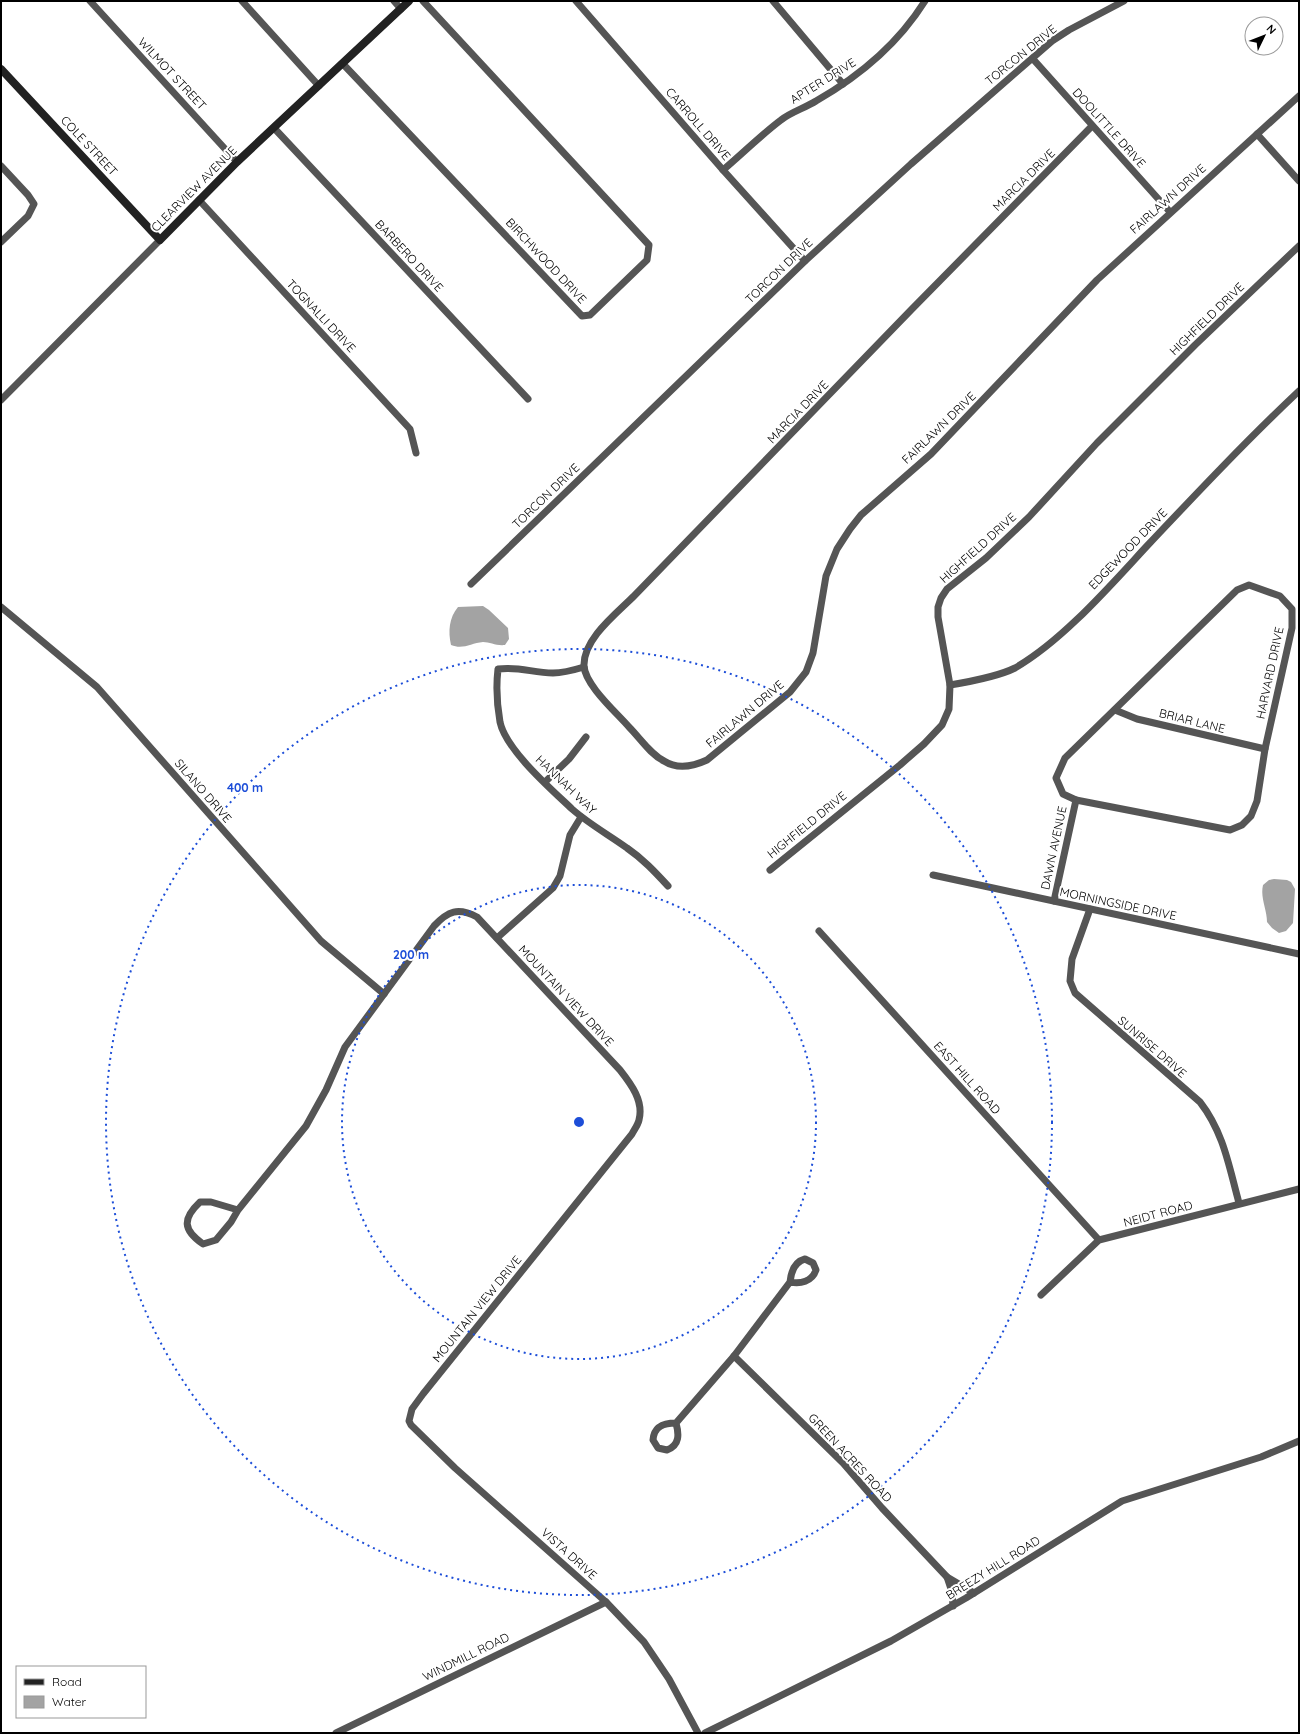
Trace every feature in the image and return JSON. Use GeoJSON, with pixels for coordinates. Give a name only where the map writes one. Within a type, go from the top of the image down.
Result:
{"type":"FeatureCollection","features":[{"type":"Feature","properties":{"kind":"street","name":"WILMOT STREET"},"geometry":{"type":"LineString","coordinates":[[90,1],[237,162]]}},
{"type":"Feature","properties":{"kind":"street"},"geometry":{"type":"LineString","coordinates":[[242,1],[319,86]]}},
{"type":"Feature","properties":{"kind":"street"},"geometry":{"type":"LineString","coordinates":[[394,1],[401,9]]}},
{"type":"Feature","properties":{"kind":"street","name":"CLEARVIEW AVENUE"},"geometry":{"type":"LineString","coordinates":[[1,400],[237,162],[409,1]]}},
{"type":"Feature","properties":{"kind":"street","name":"BIRCHWOOD DRIVE"},"geometry":{"type":"LineString","coordinates":[[343,64],[582,316],[590,315],[647,260],[649,246],[423,1]]}},
{"type":"Feature","properties":{"kind":"street","name":"CARROLL DRIVE"},"geometry":{"type":"LineString","coordinates":[[576,1],[723,170],[806,261]]}},
{"type":"Feature","properties":{"kind":"street"},"geometry":{"type":"LineString","coordinates":[[773,1],[843,84]]}},
{"type":"Feature","properties":{"kind":"street","name":"APTER DRIVE"},"geometry":{"type":"LineString","coordinates":[[723,170],[781,119],[816,101],[867,67],[889,48],[916,15],[925,1]]}},
{"type":"Feature","properties":{"kind":"street","name":"TORCON DRIVE"},"geometry":{"type":"LineString","coordinates":[[471,584],[806,261],[917,159],[1052,41],[1069,30],[1124,1]]}},
{"type":"Feature","properties":{"kind":"street","name":"DOOLITTLE DRIVE"},"geometry":{"type":"LineString","coordinates":[[1033,58],[1170,212]]}},
{"type":"Feature","properties":{"kind":"street","name":"COLE STREET"},"geometry":{"type":"LineString","coordinates":[[1,69],[160,240]]}},
{"type":"Feature","properties":{"kind":"street","name":"FAIRLAWN DRIVE"},"geometry":{"type":"LineString","coordinates":[[584,667],[591,684],[604,702],[654,754],[664,761],[673,765],[693,766],[713,756],[790,692],[806,672],[813,653],[826,576],[837,550],[861,515],[931,454],[1097,280],[1299,96]]}},
{"type":"Feature","properties":{"kind":"street","name":"MARCIA DRIVE"},"geometry":{"type":"LineString","coordinates":[[584,667],[587,652],[596,634],[910,310],[1092,126]]}},
{"type":"Feature","properties":{"kind":"street","name":"BARBERO DRIVE"},"geometry":{"type":"LineString","coordinates":[[274,128],[528,399]]}},
{"type":"Feature","properties":{"kind":"street"},"geometry":{"type":"LineString","coordinates":[[1256,134],[1299,181]]}},
{"type":"Feature","properties":{"kind":"street"},"geometry":{"type":"LineString","coordinates":[[1,166],[28,195],[34,204],[28,216],[1,242]]}},
{"type":"Feature","properties":{"kind":"street","name":"TOGNALLI DRIVE"},"geometry":{"type":"LineString","coordinates":[[199,200],[410,429],[416,453]]}},
{"type":"Feature","properties":{"kind":"street","name":"HIGHFIELD DRIVE"},"geometry":{"type":"LineString","coordinates":[[770,870],[900,765],[933,736],[942,725],[949,709],[950,685],[938,617],[938,607],[941,598],[947,589],[986,558],[1029,517],[1097,443],[1194,344],[1299,246]]}},
{"type":"Feature","properties":{"kind":"street","name":"EDGEWOOD DRIVE"},"geometry":{"type":"LineString","coordinates":[[950,685],[987,677],[1014,668],[1042,649],[1109,587],[1266,422],[1299,391]]}},
{"type":"Feature","properties":{"kind":"street","name":"HARVARD DRIVE"},"geometry":{"type":"LineString","coordinates":[[1249,585],[1280,596],[1292,609],[1292,628],[1265,749],[1257,801],[1251,816],[1242,825],[1230,830],[1076,800],[1063,794],[1056,778],[1065,758],[1237,590],[1249,585]]}},
{"type":"Feature","properties":{"kind":"street","name":"SILANO DRIVE"},"geometry":{"type":"LineString","coordinates":[[1,607],[97,687],[321,941],[384,994]]}},
{"type":"Feature","properties":{"kind":"street","name":"HANNAH WAY"},"geometry":{"type":"LineString","coordinates":[[584,667],[568,672],[553,673],[512,667],[498,670],[497,689],[500,723],[507,738],[521,757],[581,817],[649,865],[668,886]]}},
{"type":"Feature","properties":{"kind":"street","name":"BRIAR LANE"},"geometry":{"type":"LineString","coordinates":[[1115,710],[1137,719],[1265,749]]}},
{"type":"Feature","properties":{"kind":"street"},"geometry":{"type":"LineString","coordinates":[[545,782],[569,758],[586,737]]}},
{"type":"Feature","properties":{"kind":"street","name":"DAWN AVENUE"},"geometry":{"type":"LineString","coordinates":[[1054,901],[1076,800]]}},
{"type":"Feature","properties":{"kind":"street"},"geometry":{"type":"LineString","coordinates":[[497,938],[553,888],[560,876],[570,835],[581,817]]}},
{"type":"Feature","properties":{"kind":"street","name":"MORNINGSIDE DRIVE"},"geometry":{"type":"LineString","coordinates":[[933,875],[1299,954]]}},
{"type":"Feature","properties":{"kind":"street","name":"SUNRISE DRIVE"},"geometry":{"type":"LineString","coordinates":[[1090,909],[1072,959],[1070,981],[1075,993],[1200,1102],[1219,1133],[1239,1203]]}},
{"type":"Feature","properties":{"kind":"street","name":"MOUNTAIN VIEW DRIVE"},"geometry":{"type":"LineString","coordinates":[[238,1210],[211,1202],[200,1202],[191,1211],[187,1224],[191,1236],[203,1244],[216,1240],[231,1222],[238,1210],[306,1126],[326,1090],[345,1046],[434,926],[450,913],[459,911],[468,912],[477,917],[630,1082],[640,1107],[639,1119],[632,1134],[412,1409]]}},
{"type":"Feature","properties":{"kind":"street","name":"EAST HILL ROAD"},"geometry":{"type":"LineString","coordinates":[[819,931],[1099,1240]]}},
{"type":"Feature","properties":{"kind":"street","name":"NEIDT ROAD"},"geometry":{"type":"LineString","coordinates":[[1041,1295],[1099,1240],[1239,1203],[1299,1189]]}},
{"type":"Feature","properties":{"kind":"street"},"geometry":{"type":"LineString","coordinates":[[676,1423],[734,1356],[790,1282]]}},
{"type":"Feature","properties":{"kind":"street","name":"GREEN ACRES ROAD"},"geometry":{"type":"LineString","coordinates":[[734,1356],[843,1463],[882,1508],[947,1577],[974,1593]]}},
{"type":"Feature","properties":{"kind":"street","name":"VISTA DRIVE"},"geometry":{"type":"LineString","coordinates":[[412,1409],[409,1421],[411,1425],[455,1468],[606,1602],[644,1642],[669,1679],[698,1733]]}},
{"type":"Feature","properties":{"kind":"street","name":"BREEZY HILL ROAD"},"geometry":{"type":"LineString","coordinates":[[706,1733],[891,1642],[953,1606],[1122,1501],[1261,1457],[1299,1441]]}},
{"type":"Feature","properties":{"kind":"street","name":"GREEN ACRES ROAD"},"geometry":{"type":"LineString","coordinates":[[947,1577],[952,1592],[953,1606]]}},
{"type":"Feature","properties":{"kind":"street","name":"WINDMILL ROAD"},"geometry":{"type":"LineString","coordinates":[[336,1733],[606,1602]]}},
{"type":"Feature","properties":{"kind":"water"},"geometry":{"type":"Polygon","coordinates":[[[483,606],[508,628],[509,639],[505,645],[483,642],[463,647],[451,645],[450,625],[458,607],[483,606]]]}},
{"type":"Feature","properties":{"kind":"water"},"geometry":{"type":"Polygon","coordinates":[[[1269,880],[1287,880],[1291,882],[1295,889],[1293,923],[1286,931],[1279,933],[1267,922],[1262,894],[1263,885],[1269,880]]]}}]}
